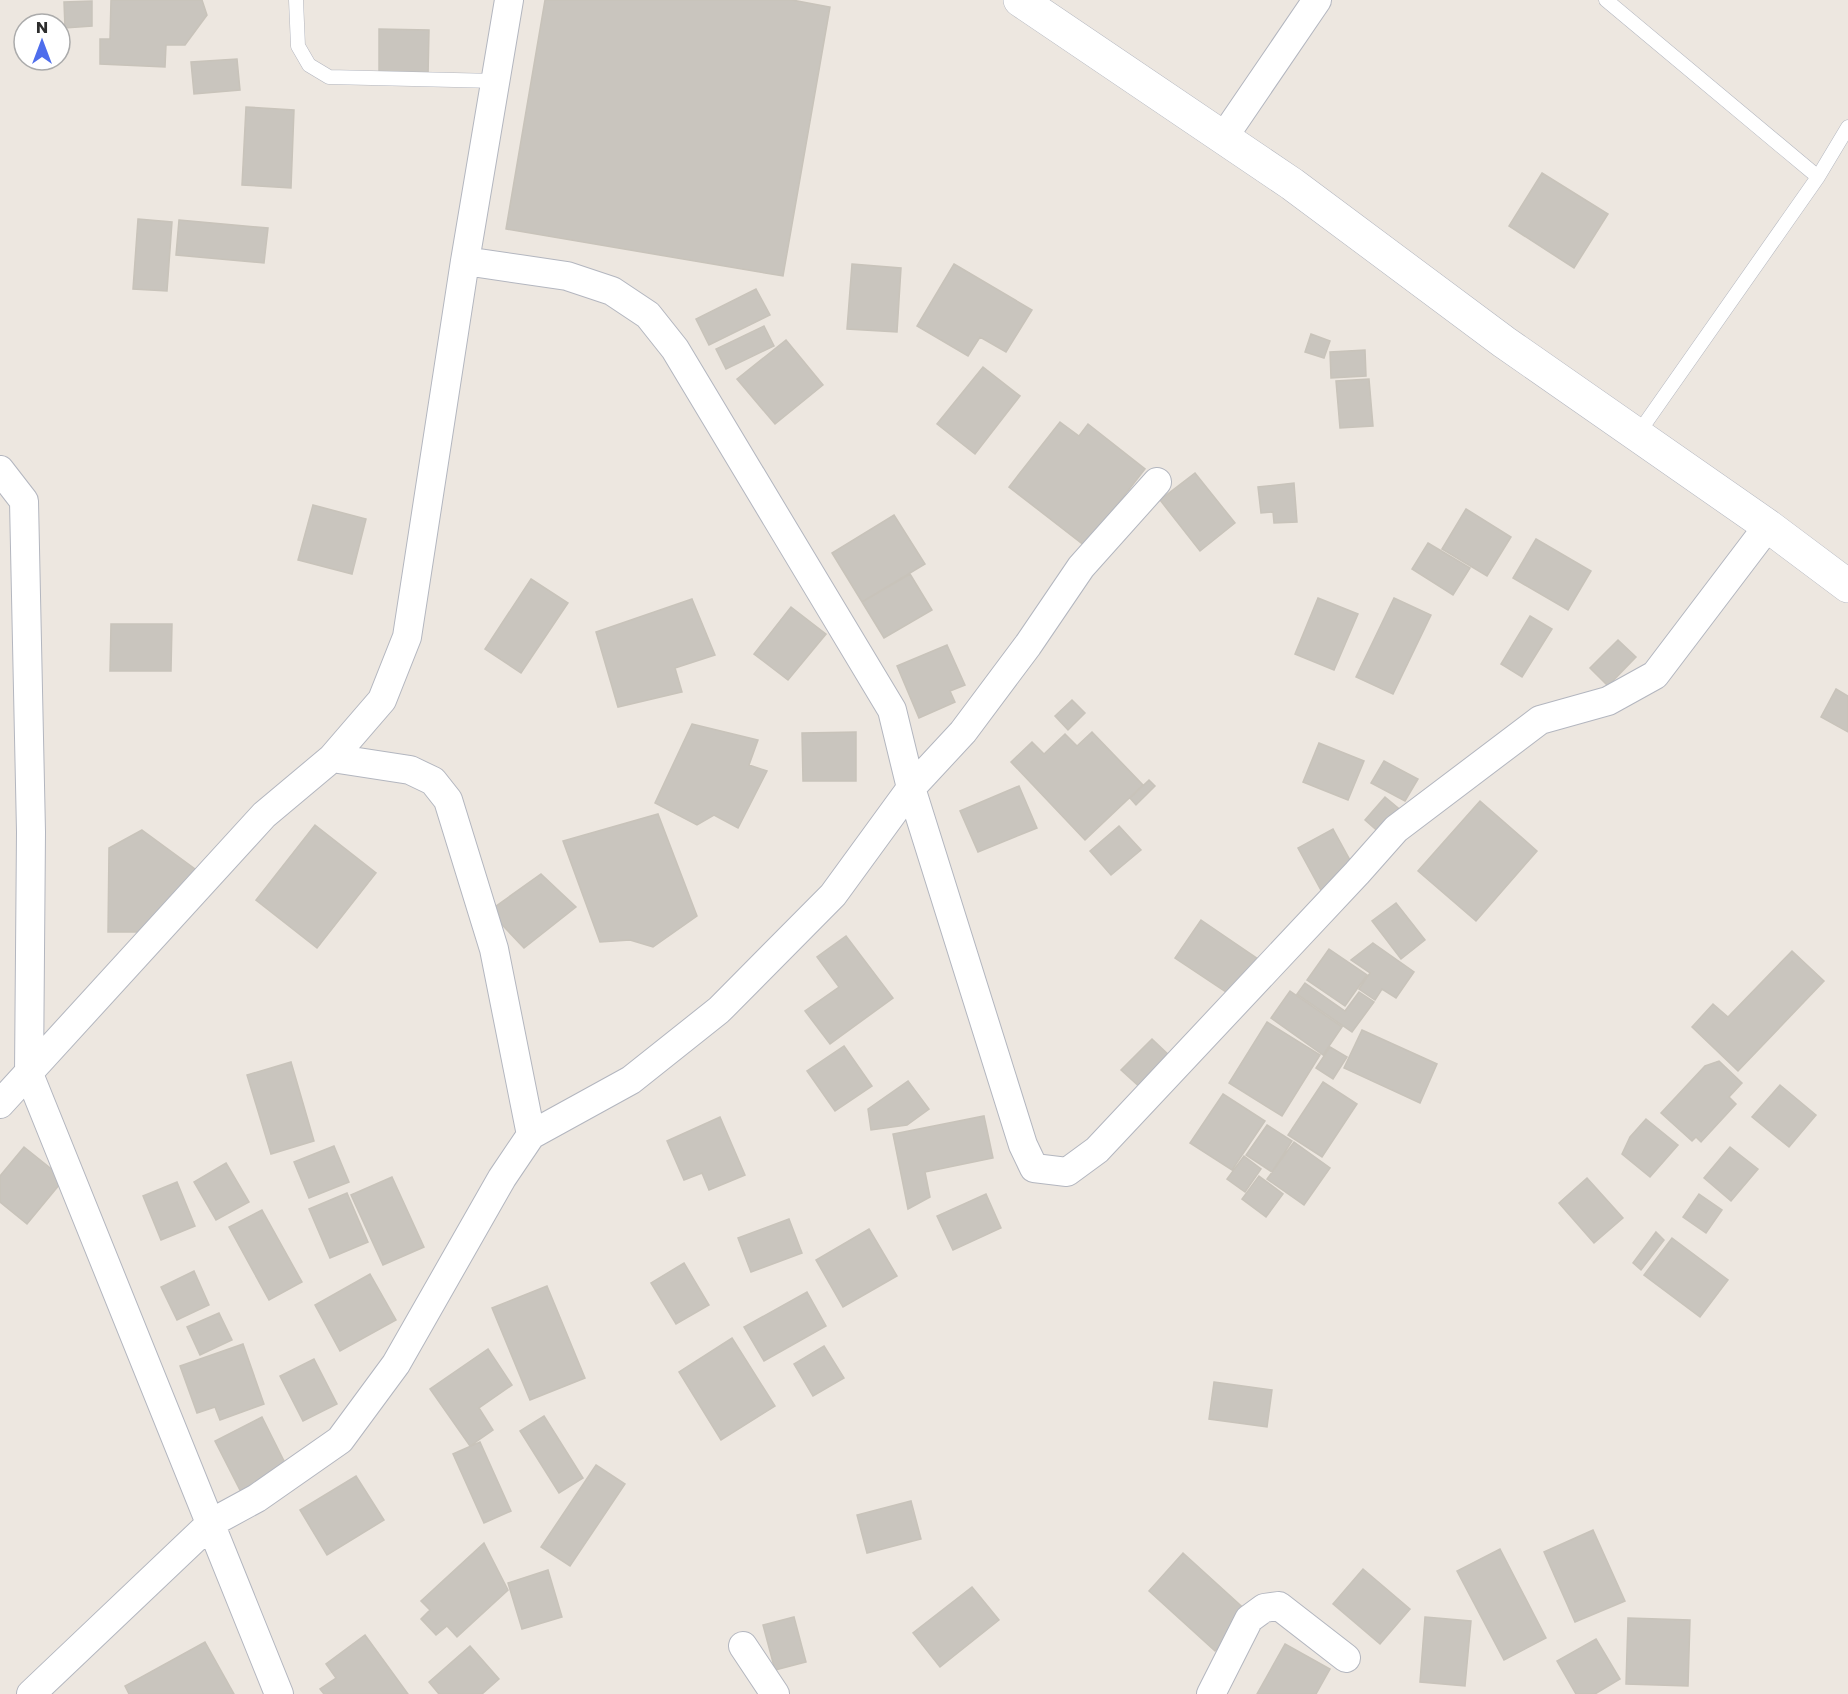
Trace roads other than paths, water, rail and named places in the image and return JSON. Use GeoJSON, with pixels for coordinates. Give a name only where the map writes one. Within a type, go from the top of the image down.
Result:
{"type":"FeatureCollection","features":[{"type":"Feature","properties":{"kind":"main road"},"geometry":{"type":"LineString","coordinates":[[1020,0],[1293,184],[1504,342],[1768,526],[1848,586]]}},
{"type":"Feature","properties":{"kind":"street"},"geometry":{"type":"LineString","coordinates":[[0,1104],[264,815],[332,758],[382,700],[407,637],[465,261],[509,0]]}},
{"type":"Feature","properties":{"kind":"street"},"geometry":{"type":"LineString","coordinates":[[1223,138],[1317,0]]}},
{"type":"Feature","properties":{"kind":"street"},"geometry":{"type":"LineString","coordinates":[[465,261],[567,276],[612,291],[648,315],[675,349],[892,710],[911,788],[1023,1144],[1034,1168],[1067,1172],[1097,1150],[1396,829],[1540,720],[1608,701],[1655,675],[1768,526]]}},
{"type":"Feature","properties":{"kind":"street"},"geometry":{"type":"LineString","coordinates":[[0,470],[24,501],[31,832],[29,1074],[279,1694]]}},
{"type":"Feature","properties":{"kind":"street"},"geometry":{"type":"LineString","coordinates":[[31,1694],[211,1523],[257,1498],[340,1440],[396,1364],[502,1178],[531,1135],[632,1080],[719,1010],[833,896],[911,788],[963,732],[1028,645],[1082,567],[1157,482]]}},
{"type":"Feature","properties":{"kind":"street"},"geometry":{"type":"LineString","coordinates":[[332,758],[410,770],[433,780],[448,800],[494,949],[531,1135]]}},
{"type":"Feature","properties":{"kind":"street"},"geometry":{"type":"LineString","coordinates":[[1211,1694],[1249,1619],[1264,1608],[1279,1606],[1346,1658]]}},
{"type":"Feature","properties":{"kind":"street"},"geometry":{"type":"LineString","coordinates":[[743,1646],[775,1694]]}},
{"type":"Feature","properties":{"kind":"lane"},"geometry":{"type":"LineString","coordinates":[[296,0],[298,46],[309,66],[330,77],[496,81]]}},
{"type":"Feature","properties":{"kind":"lane"},"geometry":{"type":"LineString","coordinates":[[1606,0],[1818,177]]}},
{"type":"Feature","properties":{"kind":"lane"},"geometry":{"type":"LineString","coordinates":[[1637,435],[1818,177],[1848,127]]}}]}
